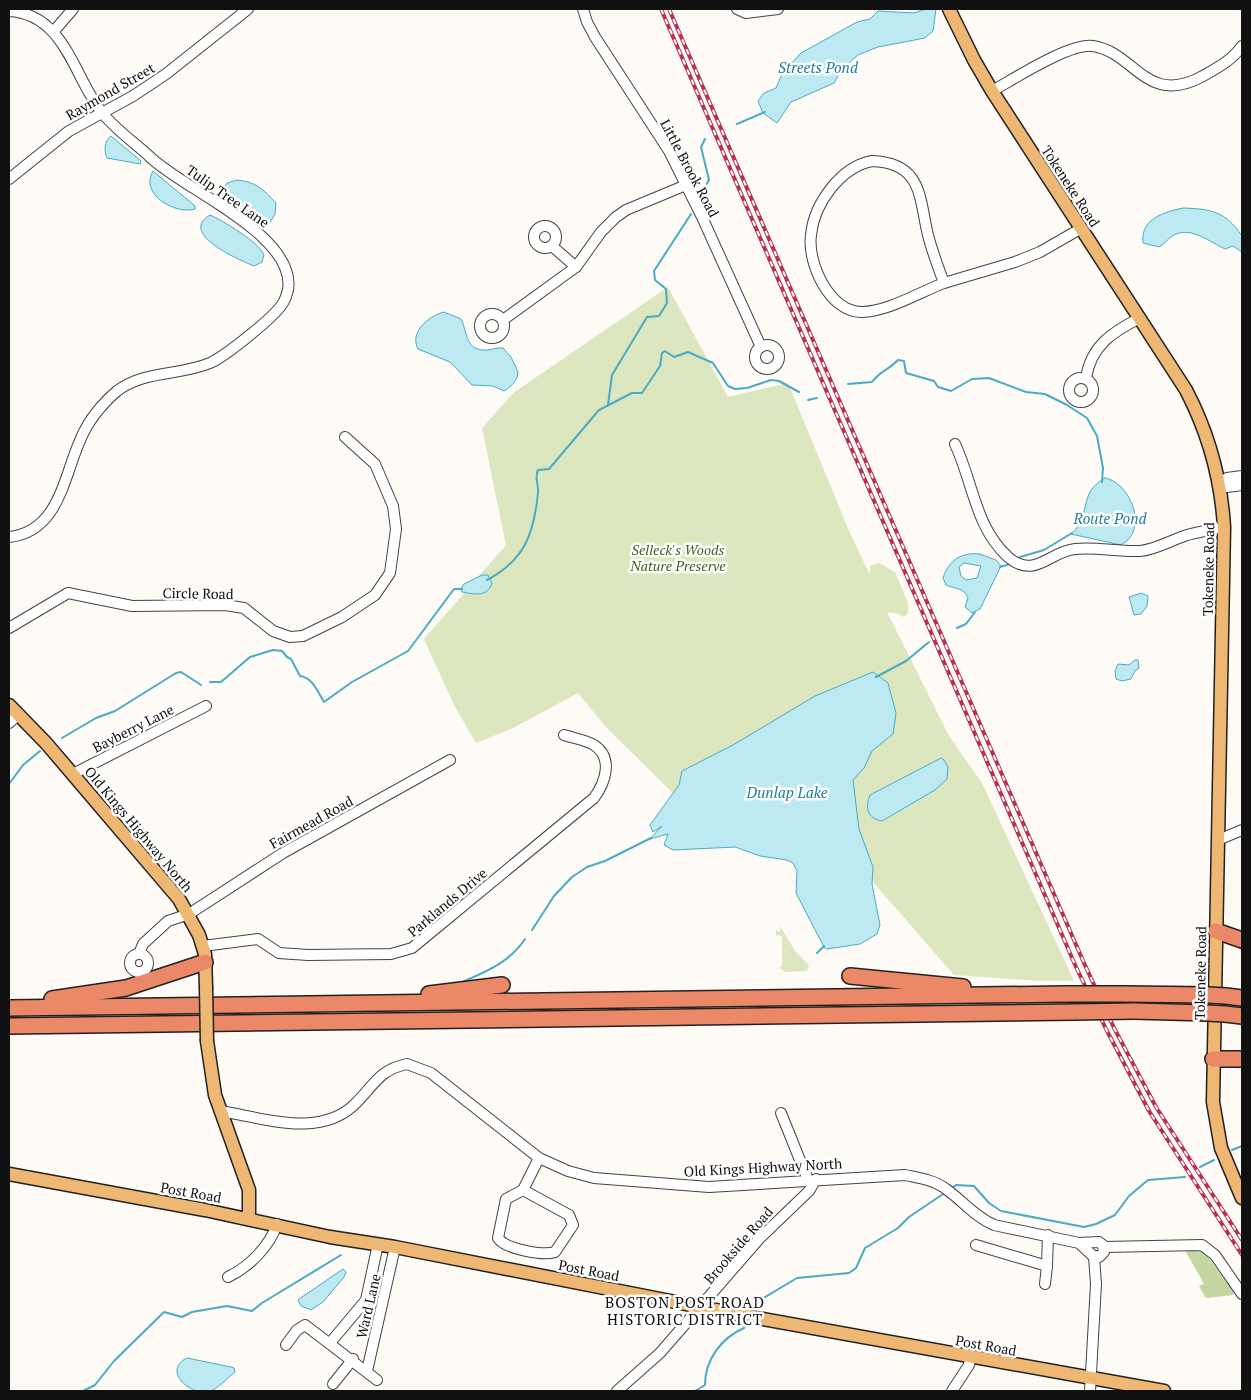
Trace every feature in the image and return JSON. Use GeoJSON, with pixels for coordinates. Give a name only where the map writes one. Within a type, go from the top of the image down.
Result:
{"type":"FeatureCollection","features":[{"type":"Feature","properties":{"kind":"highway"},"geometry":{"type":"LineString","coordinates":[[1216,931],[1242,940]]}},
{"type":"Feature","properties":{"kind":"highway"},"geometry":{"type":"LineString","coordinates":[[9,1002],[79,996],[126,988],[205,962]]}},
{"type":"Feature","properties":{"kind":"highway"},"geometry":{"type":"LineString","coordinates":[[850,976],[1061,994]]}},
{"type":"Feature","properties":{"kind":"highway"},"geometry":{"type":"LineString","coordinates":[[282,1005],[426,994],[502,985]]}},
{"type":"Feature","properties":{"kind":"highway"},"geometry":{"type":"LineString","coordinates":[[9,1008],[1061,994],[1208,995],[1242,998]]}},
{"type":"Feature","properties":{"kind":"highway"},"geometry":{"type":"LineString","coordinates":[[9,1026],[1134,1011],[1242,1016]]}},
{"type":"Feature","properties":{"kind":"highway"},"geometry":{"type":"LineString","coordinates":[[9,1037],[103,1025]]}},
{"type":"Feature","properties":{"kind":"highway"},"geometry":{"type":"LineString","coordinates":[[1213,1059],[1242,1059]]}},
{"type":"Feature","properties":{"kind":"main road","name":"Tokeneke Road"},"geometry":{"type":"LineString","coordinates":[[949,9],[974,60],[992,91],[1080,229],[1140,318],[1193,404],[1206,433],[1220,484],[1224,527],[1213,1102],[1218,1137],[1229,1170],[1242,1198]]}},
{"type":"Feature","properties":{"kind":"main road","name":"Old Kings Highway North"},"geometry":{"type":"LineString","coordinates":[[9,705],[20,714],[156,870],[189,914],[203,946],[207,1041],[211,1079],[220,1111],[250,1190],[249,1218]]}},
{"type":"Feature","properties":{"kind":"main road","name":"Post Road"},"geometry":{"type":"LineString","coordinates":[[9,1174],[249,1218],[330,1237],[395,1247],[757,1318],[1164,1391]]}},
{"type":"Feature","properties":{"kind":"street"},"geometry":{"type":"LineString","coordinates":[[9,11],[31,16],[54,30],[73,9]]}},
{"type":"Feature","properties":{"kind":"street","name":"Raymond Street"},"geometry":{"type":"LineString","coordinates":[[9,179],[69,131],[133,96],[166,74],[248,9]]}},
{"type":"Feature","properties":{"kind":"street","name":"Little Brook Road"},"geometry":{"type":"LineString","coordinates":[[583,9],[587,22],[668,151],[686,184],[761,347]]}},
{"type":"Feature","properties":{"kind":"street"},"geometry":{"type":"LineString","coordinates":[[737,9],[746,13],[778,9]]}},
{"type":"Feature","properties":{"kind":"street","name":"Tulip Tree Lane"},"geometry":{"type":"LineString","coordinates":[[9,537],[28,532],[44,523],[54,508],[86,428],[115,392],[139,378],[210,363],[267,321],[284,302],[288,288],[286,269],[271,243],[152,160],[102,113],[54,30]]}},
{"type":"Feature","properties":{"kind":"street"},"geometry":{"type":"LineString","coordinates":[[992,91],[1058,55],[1077,48],[1092,46],[1106,51],[1154,82],[1170,86],[1199,78],[1225,64],[1242,46]]}},
{"type":"Feature","properties":{"kind":"street"},"geometry":{"type":"LineString","coordinates":[[944,283],[928,236],[921,195],[910,175],[882,161],[864,163],[847,171],[826,197],[815,218],[810,236],[810,247],[813,259],[833,300],[849,311],[870,311],[944,283],[1015,262],[1040,252],[1080,229]]}},
{"type":"Feature","properties":{"kind":"street"},"geometry":{"type":"LineString","coordinates":[[502,320],[576,268],[601,232],[616,217],[626,210],[686,184]]}},
{"type":"Feature","properties":{"kind":"street"},"geometry":{"type":"LineString","coordinates":[[552,246],[576,268]]}},
{"type":"Feature","properties":{"kind":"street"},"geometry":{"type":"LineString","coordinates":[[1086,378],[1095,350],[1112,333],[1140,318]]}},
{"type":"Feature","properties":{"kind":"street","name":"Circle Road"},"geometry":{"type":"LineString","coordinates":[[9,628],[68,593],[132,606],[225,605],[244,608],[273,631],[290,638],[303,636],[342,617],[375,595],[390,573],[396,530],[393,506],[375,464],[345,437]]}},
{"type":"Feature","properties":{"kind":"street"},"geometry":{"type":"LineString","coordinates":[[955,444],[962,457],[975,506],[992,536],[1009,558],[1026,566],[1039,564],[1073,549],[1142,551],[1186,536],[1224,527]]}},
{"type":"Feature","properties":{"kind":"street"},"geometry":{"type":"LineString","coordinates":[[1242,476],[1227,478],[1220,484],[1228,487],[1242,485]]}},
{"type":"Feature","properties":{"kind":"street","name":"Bayberry Lane"},"geometry":{"type":"LineString","coordinates":[[73,774],[206,706]]}},
{"type":"Feature","properties":{"kind":"street"},"geometry":{"type":"LineString","coordinates":[[9,723],[20,714]]}},
{"type":"Feature","properties":{"kind":"street","name":"Parklands Drive"},"geometry":{"type":"LineString","coordinates":[[203,946],[258,939],[279,953],[308,955],[391,954],[412,948],[584,808],[599,791],[606,773],[600,752],[594,745],[564,735]]}},
{"type":"Feature","properties":{"kind":"street","name":"Fairmead Road"},"geometry":{"type":"LineString","coordinates":[[139,954],[142,944],[163,924],[189,914],[284,853],[450,760]]}},
{"type":"Feature","properties":{"kind":"street"},"geometry":{"type":"LineString","coordinates":[[1218,840],[1242,830]]}},
{"type":"Feature","properties":{"kind":"street","name":"Old Kings Highway North"},"geometry":{"type":"LineString","coordinates":[[220,1111],[298,1124],[327,1121],[340,1116],[352,1107],[381,1074],[407,1064],[431,1073],[539,1158],[568,1172],[594,1178],[709,1187],[812,1179],[905,1175],[926,1179],[944,1188],[981,1219],[994,1225],[1079,1243],[1092,1251]]}},
{"type":"Feature","properties":{"kind":"street"},"geometry":{"type":"LineString","coordinates":[[780,1113],[812,1179]]}},
{"type":"Feature","properties":{"kind":"street"},"geometry":{"type":"LineString","coordinates":[[523,1190],[569,1215],[572,1220],[573,1226],[555,1252],[544,1253],[506,1246],[498,1238],[506,1200],[523,1190],[539,1158]]}},
{"type":"Feature","properties":{"kind":"street","name":"Brookside Road"},"geometry":{"type":"LineString","coordinates":[[617,1391],[660,1353],[702,1307],[752,1246],[808,1191],[812,1179]]}},
{"type":"Feature","properties":{"kind":"street"},"geometry":{"type":"LineString","coordinates":[[228,1277],[243,1269],[256,1256],[273,1236],[277,1224]]}},
{"type":"Feature","properties":{"kind":"street"},"geometry":{"type":"LineString","coordinates":[[1046,1284],[1048,1235]]}},
{"type":"Feature","properties":{"kind":"street"},"geometry":{"type":"LineString","coordinates":[[330,1343],[366,1300],[378,1244]]}},
{"type":"Feature","properties":{"kind":"street"},"geometry":{"type":"LineString","coordinates":[[976,1245],[1047,1266]]}},
{"type":"Feature","properties":{"kind":"street"},"geometry":{"type":"LineString","coordinates":[[1090,1391],[1096,1284],[1092,1251],[1103,1254],[1104,1247],[1202,1245],[1215,1255],[1242,1294]]}},
{"type":"Feature","properties":{"kind":"street","name":"Ward Lane"},"geometry":{"type":"LineString","coordinates":[[367,1371],[395,1247]]}},
{"type":"Feature","properties":{"kind":"street"},"geometry":{"type":"LineString","coordinates":[[368,1290],[385,1293]]}},
{"type":"Feature","properties":{"kind":"street"},"geometry":{"type":"LineString","coordinates":[[286,1345],[297,1330],[305,1325],[352,1359],[377,1380]]}},
{"type":"Feature","properties":{"kind":"street"},"geometry":{"type":"LineString","coordinates":[[952,1391],[968,1365],[970,1357]]}},
{"type":"Feature","properties":{"kind":"street"},"geometry":{"type":"LineString","coordinates":[[333,1384],[352,1359]]}},
{"type":"Feature","properties":{"kind":"green space","name":"Selleck's Woods Nature Preserve"},"geometry":{"type":"Polygon","coordinates":[[[668,287],[728,397],[788,383],[850,533],[870,575],[870,566],[879,563],[895,572],[908,603],[908,614],[902,617],[899,614],[887,612],[949,736],[982,783],[1074,981],[1041,981],[954,975],[804,803],[696,816],[605,726],[578,693],[513,728],[476,743],[454,705],[424,639],[506,545],[482,428],[513,393],[668,287]]]}},
{"type":"Feature","properties":{"kind":"green space"},"geometry":{"type":"Polygon","coordinates":[[[780,926],[795,951],[809,965],[807,971],[786,972],[779,968],[782,966],[782,936],[776,935],[776,930],[780,932],[780,926]]]}},
{"type":"Feature","properties":{"kind":"green space"},"geometry":{"type":"Polygon","coordinates":[[[1185,1250],[1204,1252],[1234,1291],[1233,1295],[1205,1297],[1199,1286],[1204,1284],[1185,1250]]]}},
{"type":"Feature","properties":{"kind":"water","name":"Streets Pond"},"geometry":{"type":"Polygon","coordinates":[[[926,9],[936,9],[933,31],[925,38],[878,47],[858,55],[842,69],[834,83],[791,102],[777,123],[763,113],[758,101],[764,93],[776,88],[782,74],[801,53],[857,22],[870,19],[878,11],[914,13],[926,9]]]}},
{"type":"Feature","properties":{"kind":"water"},"geometry":{"type":"Polygon","coordinates":[[[111,136],[141,161],[140,164],[107,158],[105,146],[111,136]]]}},
{"type":"Feature","properties":{"kind":"water"},"geometry":{"type":"Polygon","coordinates":[[[153,171],[195,206],[195,209],[178,209],[161,201],[151,187],[150,179],[153,171]]]}},
{"type":"Feature","properties":{"kind":"water"},"geometry":{"type":"Polygon","coordinates":[[[237,180],[249,182],[259,187],[276,203],[275,214],[269,224],[260,224],[221,198],[220,194],[227,183],[237,180]]]}},
{"type":"Feature","properties":{"kind":"water"},"geometry":{"type":"Polygon","coordinates":[[[1183,208],[1202,209],[1217,213],[1230,221],[1242,236],[1242,252],[1233,246],[1225,249],[1200,236],[1187,232],[1174,235],[1159,247],[1143,243],[1145,228],[1149,222],[1168,212],[1183,208]]]}},
{"type":"Feature","properties":{"kind":"water"},"geometry":{"type":"Polygon","coordinates":[[[210,215],[256,244],[264,255],[262,262],[254,266],[247,263],[226,253],[206,238],[201,230],[202,222],[210,215]]]}},
{"type":"Feature","properties":{"kind":"water"},"geometry":{"type":"Polygon","coordinates":[[[444,312],[461,319],[470,343],[477,349],[503,348],[511,357],[518,375],[509,387],[504,391],[493,386],[472,385],[450,362],[418,349],[416,337],[418,331],[432,317],[444,312]]]}},
{"type":"Feature","properties":{"kind":"water","name":"Route Pond"},"geometry":{"type":"Polygon","coordinates":[[[1104,478],[1113,481],[1121,487],[1133,506],[1134,528],[1130,538],[1121,545],[1071,534],[1080,523],[1089,494],[1104,478]]]}},
{"type":"Feature","properties":{"kind":"water"},"geometry":{"type":"Polygon","coordinates":[[[980,554],[996,560],[1001,566],[980,609],[972,613],[965,607],[968,598],[966,594],[961,590],[946,585],[943,578],[949,566],[957,558],[980,554]],[[964,563],[959,567],[961,576],[966,580],[977,578],[981,566],[964,563]]]}},
{"type":"Feature","properties":{"kind":"water"},"geometry":{"type":"Polygon","coordinates":[[[482,575],[488,575],[492,583],[487,591],[480,594],[462,592],[461,589],[464,584],[482,575]]]}},
{"type":"Feature","properties":{"kind":"water"},"geometry":{"type":"Polygon","coordinates":[[[1141,593],[1148,596],[1147,606],[1141,614],[1134,615],[1129,597],[1141,593]]]}},
{"type":"Feature","properties":{"kind":"water"},"geometry":{"type":"Polygon","coordinates":[[[1138,660],[1139,668],[1131,679],[1122,681],[1116,679],[1115,671],[1118,664],[1129,665],[1138,660]]]}},
{"type":"Feature","properties":{"kind":"water","name":"Dunlap Lake"},"geometry":{"type":"Polygon","coordinates":[[[873,672],[888,683],[896,713],[893,734],[872,751],[864,768],[853,780],[859,829],[873,867],[872,884],[880,925],[877,934],[860,944],[827,949],[824,947],[796,893],[797,871],[793,863],[787,860],[760,856],[735,847],[673,850],[664,845],[668,834],[650,839],[662,826],[653,832],[650,825],[679,785],[682,771],[733,745],[815,696],[873,672]]]}},
{"type":"Feature","properties":{"kind":"water"},"geometry":{"type":"Polygon","coordinates":[[[941,758],[948,767],[947,779],[935,790],[882,821],[870,815],[868,804],[870,795],[941,758]]]}},
{"type":"Feature","properties":{"kind":"water"},"geometry":{"type":"Polygon","coordinates":[[[343,1269],[346,1272],[344,1277],[323,1302],[311,1310],[301,1306],[298,1300],[343,1269]]]}},
{"type":"Feature","properties":{"kind":"water"},"geometry":{"type":"Polygon","coordinates":[[[187,1358],[231,1367],[234,1368],[235,1372],[213,1390],[197,1391],[189,1388],[178,1376],[177,1370],[180,1364],[187,1358]]]}},
{"type":"Feature","properties":{"kind":"waterway"},"geometry":{"type":"LineString","coordinates":[[737,124],[765,112]]}},
{"type":"Feature","properties":{"kind":"waterway"},"geometry":{"type":"LineString","coordinates":[[698,199],[709,180],[701,147],[705,139]]}},
{"type":"Feature","properties":{"kind":"waterway"},"geometry":{"type":"LineString","coordinates":[[608,405],[612,375],[647,317],[659,316],[667,303],[666,289],[655,280],[654,271],[691,214]]}},
{"type":"Feature","properties":{"kind":"waterway"},"geometry":{"type":"LineString","coordinates":[[487,580],[510,564],[525,544],[534,521],[538,490],[536,476],[538,470],[549,469],[599,410],[632,393],[642,393],[660,366],[662,353],[665,351],[674,357],[688,352],[713,363],[728,386],[735,389],[747,388],[771,380],[779,381],[799,392]]}},
{"type":"Feature","properties":{"kind":"waterway"},"geometry":{"type":"LineString","coordinates":[[848,384],[872,382],[898,360],[904,361],[906,373],[934,381],[938,387],[951,391],[972,379],[989,378],[1026,392],[1045,394],[1087,418],[1097,436],[1103,468],[1102,482]]}},
{"type":"Feature","properties":{"kind":"waterway"},"geometry":{"type":"LineString","coordinates":[[808,400],[817,398]]}},
{"type":"Feature","properties":{"kind":"waterway"},"geometry":{"type":"LineString","coordinates":[[1020,557],[1044,550],[1072,533]]}},
{"type":"Feature","properties":{"kind":"waterway"},"geometry":{"type":"LineString","coordinates":[[1000,567],[1010,564]]}},
{"type":"Feature","properties":{"kind":"waterway"},"geometry":{"type":"LineString","coordinates":[[210,682],[221,682],[250,657],[273,650],[282,651],[291,659],[300,676],[308,679],[314,686],[324,702],[352,682],[408,651],[454,589],[462,589]]}},
{"type":"Feature","properties":{"kind":"waterway"},"geometry":{"type":"LineString","coordinates":[[957,628],[966,624],[975,612]]}},
{"type":"Feature","properties":{"kind":"waterway"},"geometry":{"type":"LineString","coordinates":[[876,677],[906,661],[929,642]]}},
{"type":"Feature","properties":{"kind":"waterway"},"geometry":{"type":"LineString","coordinates":[[62,738],[96,718],[115,711],[176,673],[181,672],[201,685]]}},
{"type":"Feature","properties":{"kind":"waterway"},"geometry":{"type":"LineString","coordinates":[[9,784],[23,765],[40,751]]}},
{"type":"Feature","properties":{"kind":"waterway"},"geometry":{"type":"LineString","coordinates":[[532,930],[554,896],[572,877],[587,867],[605,861],[651,838]]}},
{"type":"Feature","properties":{"kind":"waterway"},"geometry":{"type":"LineString","coordinates":[[460,983],[504,961],[525,939]]}},
{"type":"Feature","properties":{"kind":"waterway"},"geometry":{"type":"LineString","coordinates":[[817,953],[824,946]]}},
{"type":"Feature","properties":{"kind":"waterway"},"geometry":{"type":"LineString","coordinates":[[1232,1150],[1242,1146]]}},
{"type":"Feature","properties":{"kind":"waterway"},"geometry":{"type":"LineString","coordinates":[[1200,1167],[1214,1160]]}},
{"type":"Feature","properties":{"kind":"waterway"},"geometry":{"type":"LineString","coordinates":[[952,1188],[956,1185],[974,1186],[989,1203],[1001,1211],[1084,1227],[1096,1224],[1115,1215],[1129,1196],[1148,1180],[1185,1177]]}},
{"type":"Feature","properties":{"kind":"waterway"},"geometry":{"type":"LineString","coordinates":[[749,1312],[750,1306],[797,1278],[849,1273],[856,1268],[865,1248],[898,1228],[909,1217],[946,1192]]}},
{"type":"Feature","properties":{"kind":"waterway"},"geometry":{"type":"LineString","coordinates":[[83,1391],[95,1385],[114,1361],[164,1312],[182,1317],[192,1312],[227,1306],[252,1311],[341,1255]]}},
{"type":"Feature","properties":{"kind":"waterway"},"geometry":{"type":"LineString","coordinates":[[695,1391],[705,1385],[708,1367],[716,1351],[728,1338],[744,1328],[746,1321]]}},
{"type":"Feature","properties":{"kind":"railway"},"geometry":{"type":"LineString","coordinates":[[661,9],[1076,967],[1149,1111],[1242,1255]]}},
{"type":"Feature","properties":{"kind":"railway"},"geometry":{"type":"LineString","coordinates":[[669,9],[1114,1028],[1156,1107],[1242,1240]]}},
{"type":"Feature","properties":{"kind":"district","name":"BOSTON POST ROAD HISTORIC DISTRICT"},"geometry":{"type":"Point","coordinates":[685,1310]}}]}
